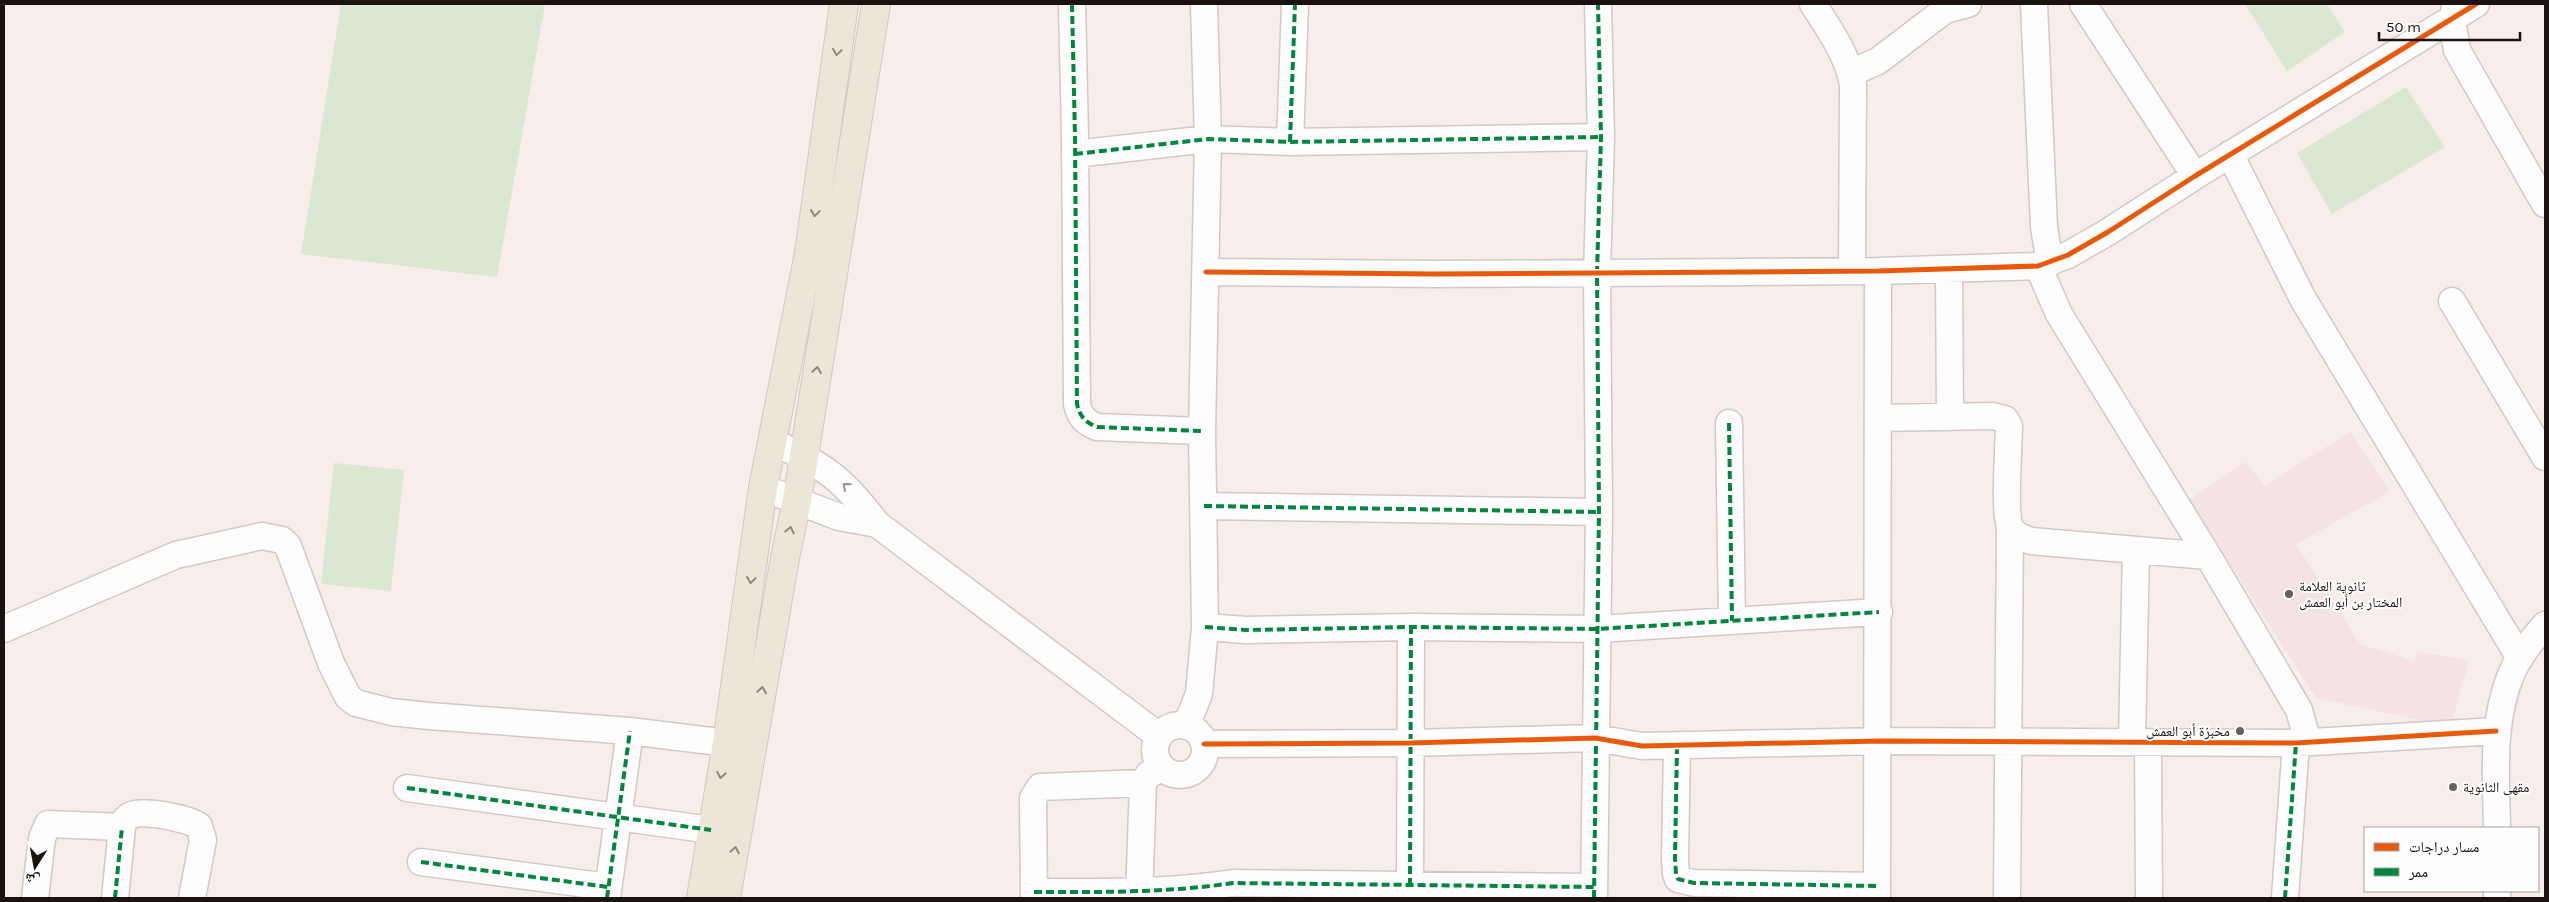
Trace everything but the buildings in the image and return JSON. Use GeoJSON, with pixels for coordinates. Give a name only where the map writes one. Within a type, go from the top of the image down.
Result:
{"type":"FeatureCollection","features":[{"type":"Feature","properties":{"kind":"main road"},"geometry":{"type":"LineString","coordinates":[[701,898],[727,743],[763,488],[809,253],[844,4]]}},
{"type":"Feature","properties":{"kind":"main road"},"geometry":{"type":"LineString","coordinates":[[726,898],[784,558],[796,500],[876,4]]}},
{"type":"Feature","properties":{"kind":"street"},"geometry":{"type":"LineString","coordinates":[[1072,4],[1077,404],[1079,414],[1086,422],[1097,428],[1202,431]]}},
{"type":"Feature","properties":{"kind":"street"},"geometry":{"type":"LineString","coordinates":[[1186,726],[1199,694],[1204,627],[1202,431],[1208,139],[1204,4]]}},
{"type":"Feature","properties":{"kind":"street"},"geometry":{"type":"LineString","coordinates":[[1290,142],[1295,4]]}},
{"type":"Feature","properties":{"kind":"street"},"geometry":{"type":"LineString","coordinates":[[1139,895],[1152,776],[1156,759],[1155,753],[1159,736],[1166,730],[1176,726],[1186,726],[1197,732],[1204,744],[1204,757],[1198,768],[1186,775],[1152,776],[1040,787],[1033,798],[1034,895],[1139,895],[1190,890],[1216,892],[1233,883],[1410,886],[1458,892],[1594,893],[1599,512],[1597,273],[1601,137],[1598,4]]}},
{"type":"Feature","properties":{"kind":"street"},"geometry":{"type":"LineString","coordinates":[[1813,4],[1841,49],[1851,73],[1854,137],[1852,271]]}},
{"type":"Feature","properties":{"kind":"street"},"geometry":{"type":"LineString","coordinates":[[1851,73],[1878,61],[1945,10],[1968,4]]}},
{"type":"Feature","properties":{"kind":"street"},"geometry":{"type":"LineString","coordinates":[[2034,4],[2044,264],[2059,314],[2208,556],[2298,710],[2302,743],[2285,898]]}},
{"type":"Feature","properties":{"kind":"street"},"geometry":{"type":"LineString","coordinates":[[2083,4],[2195,176]]}},
{"type":"Feature","properties":{"kind":"street"},"geometry":{"type":"LineString","coordinates":[[1206,272],[1878,272],[2044,264],[2068,255],[2108,232],[2454,12],[2476,4]]}},
{"type":"Feature","properties":{"kind":"street"},"geometry":{"type":"LineString","coordinates":[[2454,12],[2457,50],[2545,204]]}},
{"type":"Feature","properties":{"kind":"street"},"geometry":{"type":"LineString","coordinates":[[1075,154],[1208,139],[1290,142],[1601,137]]}},
{"type":"Feature","properties":{"kind":"street"},"geometry":{"type":"LineString","coordinates":[[2230,154],[2303,299],[2520,658]]}},
{"type":"Feature","properties":{"kind":"street"},"geometry":{"type":"LineString","coordinates":[[1949,270],[1950,417]]}},
{"type":"Feature","properties":{"kind":"street"},"geometry":{"type":"LineString","coordinates":[[1677,746],[1675,859],[1678,879],[1694,883],[1877,892],[1879,741],[1878,272]]}},
{"type":"Feature","properties":{"kind":"street"},"geometry":{"type":"LineString","coordinates":[[2452,301],[2545,457]]}},
{"type":"Feature","properties":{"kind":"street"},"geometry":{"type":"LineString","coordinates":[[1878,418],[1993,416],[2005,418],[2010,426],[2008,511],[2010,527],[2008,898]]}},
{"type":"Feature","properties":{"kind":"street"},"geometry":{"type":"LineString","coordinates":[[1729,423],[1732,621]]}},
{"type":"Feature","properties":{"kind":"street"},"geometry":{"type":"LineString","coordinates":[[772,442],[826,469],[853,492],[877,524],[1159,736]]}},
{"type":"Feature","properties":{"kind":"street"},"geometry":{"type":"LineString","coordinates":[[763,488],[839,517],[877,524]]}},
{"type":"Feature","properties":{"kind":"street"},"geometry":{"type":"LineString","coordinates":[[1204,506],[1599,512]]}},
{"type":"Feature","properties":{"kind":"street"},"geometry":{"type":"LineString","coordinates":[[2010,527],[2018,536],[2031,541],[2208,556]]}},
{"type":"Feature","properties":{"kind":"street"},"geometry":{"type":"LineString","coordinates":[[4,629],[176,554],[262,536],[272,537],[282,540],[293,556],[331,663],[348,697],[356,703],[391,712],[630,731],[727,743]]}},
{"type":"Feature","properties":{"kind":"street"},"geometry":{"type":"LineString","coordinates":[[2136,550],[2140,742],[2150,898]]}},
{"type":"Feature","properties":{"kind":"street"},"geometry":{"type":"LineString","coordinates":[[1204,627],[1246,630],[1411,627],[1597,629],[1879,612]]}},
{"type":"Feature","properties":{"kind":"street"},"geometry":{"type":"LineString","coordinates":[[2497,827],[2496,732],[2512,672],[2545,625]]}},
{"type":"Feature","properties":{"kind":"street"},"geometry":{"type":"LineString","coordinates":[[1410,886],[1411,627]]}},
{"type":"Feature","properties":{"kind":"street"},"geometry":{"type":"LineString","coordinates":[[421,862],[608,893],[630,731]]}},
{"type":"Feature","properties":{"kind":"street"},"geometry":{"type":"LineString","coordinates":[[1204,744],[1410,743],[1595,738],[1642,746],[1879,741],[2302,743],[2496,732]]}},
{"type":"Feature","properties":{"kind":"street"},"geometry":{"type":"LineString","coordinates":[[407,788],[711,830]]}},
{"type":"Feature","properties":{"kind":"street"},"geometry":{"type":"LineString","coordinates":[[115,898],[122,827],[128,817],[134,813],[177,818],[199,826],[202,840],[192,898]]}},
{"type":"Feature","properties":{"kind":"street"},"geometry":{"type":"LineString","coordinates":[[35,898],[42,838],[48,824],[122,827]]}},
{"type":"Feature","properties":{"kind":"shaded area","name":"ثانوية العلامة المختار بن أبو العمش"},"geometry":{"type":"Polygon","coordinates":[[[2350,432],[2390,491],[2296,544],[2360,644],[2414,661],[2417,652],[2469,660],[2453,718],[2443,725],[2316,698],[2189,500],[2246,462],[2264,486],[2350,432]]]}},
{"type":"Feature","properties":{"kind":"green space"},"geometry":{"type":"Polygon","coordinates":[[[341,4],[545,4],[497,277],[301,254],[341,4]]]}},
{"type":"Feature","properties":{"kind":"green space"},"geometry":{"type":"Polygon","coordinates":[[[2245,4],[2327,4],[2345,32],[2287,71],[2245,4]]]}},
{"type":"Feature","properties":{"kind":"green space"},"geometry":{"type":"Polygon","coordinates":[[[2406,87],[2445,147],[2332,214],[2297,153],[2406,87]]]}},
{"type":"Feature","properties":{"kind":"green space"},"geometry":{"type":"Polygon","coordinates":[[[334,463],[404,470],[391,591],[321,584],[334,463]]]}},
{"type":"Feature","properties":{"kind":"marked path"},"geometry":{"type":"LineString","coordinates":[[1072,4],[1078,409],[1081,416],[1097,427],[1202,431]]}},
{"type":"Feature","properties":{"kind":"marked path"},"geometry":{"type":"LineString","coordinates":[[1290,142],[1295,4]]}},
{"type":"Feature","properties":{"kind":"marked path"},"geometry":{"type":"LineString","coordinates":[[1594,898],[1599,512],[1597,273],[1601,137],[1598,4]]}},
{"type":"Feature","properties":{"kind":"marked path"},"geometry":{"type":"LineString","coordinates":[[1075,154],[1208,139],[1290,142],[1601,137]]}},
{"type":"Feature","properties":{"kind":"marked path"},"geometry":{"type":"LineString","coordinates":[[1729,423],[1732,621]]}},
{"type":"Feature","properties":{"kind":"marked path"},"geometry":{"type":"LineString","coordinates":[[1204,506],[1599,512]]}},
{"type":"Feature","properties":{"kind":"marked path"},"geometry":{"type":"LineString","coordinates":[[1205,627],[1246,630],[1411,627],[1597,629],[1879,612]]}},
{"type":"Feature","properties":{"kind":"marked path"},"geometry":{"type":"LineString","coordinates":[[1410,886],[1411,627]]}},
{"type":"Feature","properties":{"kind":"marked path"},"geometry":{"type":"LineString","coordinates":[[607,898],[630,731]]}},
{"type":"Feature","properties":{"kind":"marked path"},"geometry":{"type":"LineString","coordinates":[[2285,898],[2296,743]]}},
{"type":"Feature","properties":{"kind":"marked path"},"geometry":{"type":"LineString","coordinates":[[1677,746],[1675,859],[1678,879],[1694,883],[1877,886]]}},
{"type":"Feature","properties":{"kind":"marked path"},"geometry":{"type":"LineString","coordinates":[[407,788],[711,830]]}},
{"type":"Feature","properties":{"kind":"marked path"},"geometry":{"type":"LineString","coordinates":[[115,898],[122,827]]}},
{"type":"Feature","properties":{"kind":"marked path"},"geometry":{"type":"LineString","coordinates":[[421,862],[608,887]]}},
{"type":"Feature","properties":{"kind":"marked path"},"geometry":{"type":"LineString","coordinates":[[1034,892],[1159,890],[1233,883],[1594,887]]}},
{"type":"Feature","properties":{"kind":"cycle path"},"geometry":{"type":"LineString","coordinates":[[1206,272],[1435,274],[1878,271],[2038,266],[2068,255],[2108,232],[2195,176],[2476,4]]}},
{"type":"Feature","properties":{"kind":"cycle path"},"geometry":{"type":"LineString","coordinates":[[1204,744],[1410,743],[1595,738],[1642,746],[1879,741],[2296,743],[2496,731]]}},
{"type":"Feature","properties":{"kind":"place","name":"ثانوية العلامة المختار بن أبو العمش"},"geometry":{"type":"Point","coordinates":[2289,594]}},
{"type":"Feature","properties":{"kind":"place","name":"مخبزة أبو العمش"},"geometry":{"type":"Point","coordinates":[2240,731]}},
{"type":"Feature","properties":{"kind":"place","name":"مقهى الثانوية"},"geometry":{"type":"Point","coordinates":[2453,787]}}]}
